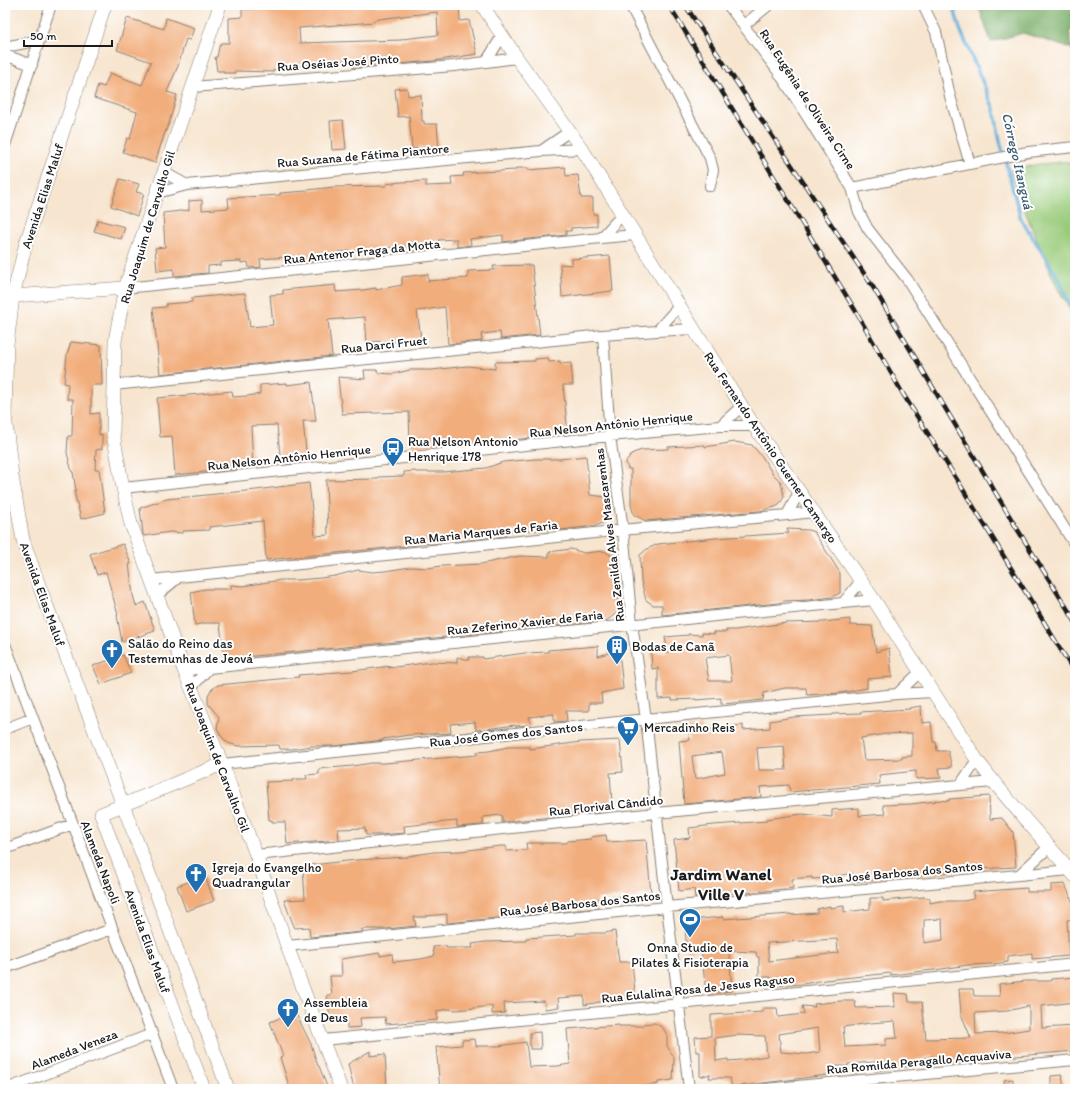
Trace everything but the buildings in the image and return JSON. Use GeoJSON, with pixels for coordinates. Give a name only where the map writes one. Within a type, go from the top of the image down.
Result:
{"type":"FeatureCollection","features":[{"type":"Feature","properties":{"kind":"street"},"geometry":{"type":"LineString","coordinates":[[5,144],[51,5]]}},
{"type":"Feature","properties":{"kind":"street","name":"Avenida Elias Maluf"},"geometry":{"type":"LineString","coordinates":[[105,5],[26,243],[13,296],[7,345],[5,415],[12,476],[23,540],[123,804],[228,1089]]}},
{"type":"Feature","properties":{"kind":"street","name":"Rua Joaquim de Carvalho Gil"},"geometry":{"type":"LineString","coordinates":[[220,5],[125,288],[115,341],[113,433],[131,524],[184,670],[222,764],[256,855],[287,946],[341,1089]]}},
{"type":"Feature","properties":{"kind":"street","name":"Rua Fernando Antônio Guerner Camargo"},"geometry":{"type":"LineString","coordinates":[[482,5],[517,58],[582,149],[754,426],[874,600],[977,760],[993,782],[1072,873]]}},
{"type":"Feature","properties":{"kind":"street"},"geometry":{"type":"LineString","coordinates":[[630,5],[710,158],[713,170],[710,186]]}},
{"type":"Feature","properties":{"kind":"street","name":"Rua Eugênia de Oliveira Cirne"},"geometry":{"type":"LineString","coordinates":[[728,5],[789,88],[852,188],[859,212],[868,229],[907,279],[1075,545]]}},
{"type":"Feature","properties":{"kind":"street"},"geometry":{"type":"LineString","coordinates":[[744,25],[769,5]]}},
{"type":"Feature","properties":{"kind":"street"},"geometry":{"type":"LineString","coordinates":[[923,5],[936,32],[950,96],[970,164]]}},
{"type":"Feature","properties":{"kind":"street"},"geometry":{"type":"LineString","coordinates":[[486,62],[502,36]]}},
{"type":"Feature","properties":{"kind":"street"},"geometry":{"type":"LineString","coordinates":[[5,47],[40,40]]}},
{"type":"Feature","properties":{"kind":"street"},"geometry":{"type":"LineString","coordinates":[[5,55],[32,65]]}},
{"type":"Feature","properties":{"kind":"street","name":"Rua Oséias José Pinto"},"geometry":{"type":"LineString","coordinates":[[192,87],[454,66],[517,58]]}},
{"type":"Feature","properties":{"kind":"street","name":"Rua Suzana de Fátima Piantore"},"geometry":{"type":"LineString","coordinates":[[541,151],[570,131]]}},
{"type":"Feature","properties":{"kind":"street"},"geometry":{"type":"LineString","coordinates":[[852,188],[1016,154],[1075,147]]}},
{"type":"Feature","properties":{"kind":"street","name":"Rua Suzana de Fátima Piantore"},"geometry":{"type":"LineString","coordinates":[[157,193],[187,185],[541,151],[582,149]]}},
{"type":"Feature","properties":{"kind":"street"},"geometry":{"type":"LineString","coordinates":[[163,172],[187,185]]}},
{"type":"Feature","properties":{"kind":"street"},"geometry":{"type":"LineString","coordinates":[[601,238],[622,214]]}},
{"type":"Feature","properties":{"kind":"street","name":"Rua Antenor Fraga da Motta"},"geometry":{"type":"LineString","coordinates":[[125,288],[635,235]]}},
{"type":"Feature","properties":{"kind":"street"},"geometry":{"type":"LineString","coordinates":[[13,296],[125,288]]}},
{"type":"Feature","properties":{"kind":"street"},"geometry":{"type":"LineString","coordinates":[[657,332],[679,306]]}},
{"type":"Feature","properties":{"kind":"street","name":"Rua Darci Fruet"},"geometry":{"type":"LineString","coordinates":[[114,385],[603,335],[693,329]]}},
{"type":"Feature","properties":{"kind":"street","name":"Rua Zenilda Alves Mascarenhas"},"geometry":{"type":"LineString","coordinates":[[603,335],[610,436],[623,530],[632,624],[646,719],[666,907],[690,1089]]}},
{"type":"Feature","properties":{"kind":"street"},"geometry":{"type":"LineString","coordinates":[[720,426],[742,406]]}},
{"type":"Feature","properties":{"kind":"street","name":"Rua Nelson Antônio Henrique"},"geometry":{"type":"LineString","coordinates":[[123,488],[610,436],[720,426],[754,426]]}},
{"type":"Feature","properties":{"kind":"street"},"geometry":{"type":"LineString","coordinates":[[787,515],[799,492]]}},
{"type":"Feature","properties":{"kind":"street","name":"Rua Maria Marques de Faria"},"geometry":{"type":"LineString","coordinates":[[151,580],[623,530],[813,512]]}},
{"type":"Feature","properties":{"kind":"street"},"geometry":{"type":"LineString","coordinates":[[157,595],[179,577]]}},
{"type":"Feature","properties":{"kind":"street"},"geometry":{"type":"LineString","coordinates":[[843,603],[861,581]]}},
{"type":"Feature","properties":{"kind":"street","name":"Rua Zeferino Xavier de Faria"},"geometry":{"type":"LineString","coordinates":[[184,670],[874,600]]}},
{"type":"Feature","properties":{"kind":"street","name":"Alameda Napoli"},"geometry":{"type":"LineString","coordinates":[[5,644],[173,1089]]}},
{"type":"Feature","properties":{"kind":"street"},"geometry":{"type":"LineString","coordinates":[[191,688],[209,668]]}},
{"type":"Feature","properties":{"kind":"street"},"geometry":{"type":"LineString","coordinates":[[897,694],[920,672]]}},
{"type":"Feature","properties":{"kind":"street","name":"Rua José Gomes dos Santos"},"geometry":{"type":"LineString","coordinates":[[123,804],[222,764],[646,719],[897,694],[934,692]]}},
{"type":"Feature","properties":{"kind":"street"},"geometry":{"type":"LineString","coordinates":[[5,729],[33,718]]}},
{"type":"Feature","properties":{"kind":"street"},"geometry":{"type":"LineString","coordinates":[[960,785],[977,760]]}},
{"type":"Feature","properties":{"kind":"street","name":"Rua Florival Cândido"},"geometry":{"type":"LineString","coordinates":[[256,855],[656,813],[993,782]]}},
{"type":"Feature","properties":{"kind":"street","name":"Avenida Elias Maluf"},"geometry":{"type":"LineString","coordinates":[[123,804],[101,814],[204,1089]]}},
{"type":"Feature","properties":{"kind":"street"},"geometry":{"type":"LineString","coordinates":[[5,849],[73,824]]}},
{"type":"Feature","properties":{"kind":"street"},"geometry":{"type":"LineString","coordinates":[[1019,875],[1048,847]]}},
{"type":"Feature","properties":{"kind":"street","name":"Rua José Barbosa dos Santos"},"geometry":{"type":"LineString","coordinates":[[287,946],[666,907],[1019,875],[1072,873]]}},
{"type":"Feature","properties":{"kind":"street"},"geometry":{"type":"LineString","coordinates":[[5,968],[112,930]]}},
{"type":"Feature","properties":{"kind":"street","name":"Rua Eulalina Rosa de Jesus Raguso"},"geometry":{"type":"LineString","coordinates":[[323,1040],[1075,964]]}},
{"type":"Feature","properties":{"kind":"street","name":"Alameda Veneza"},"geometry":{"type":"LineString","coordinates":[[6,1089],[152,1034]]}},
{"type":"Feature","properties":{"kind":"street","name":"Rua Romilda Peragallo Acquaviva"},"geometry":{"type":"LineString","coordinates":[[765,1089],[1075,1060]]}},
{"type":"Feature","properties":{"kind":"green space"},"geometry":{"type":"Polygon","coordinates":[[[978,5],[1075,5],[1075,31],[1069,30],[1072,49],[1023,33],[991,42],[978,5]]]}},
{"type":"Feature","properties":{"kind":"green space"},"geometry":{"type":"Polygon","coordinates":[[[1075,162],[1075,318],[1056,285],[1024,209],[1011,170],[1039,164],[1075,162]]]}},
{"type":"Feature","properties":{"kind":"waterway","name":"Córrego Itanguá"},"geometry":{"type":"LineString","coordinates":[[953,5],[960,29],[994,109],[1000,141],[1021,219],[1059,279],[1070,305],[1075,340]]}},
{"type":"Feature","properties":{"kind":"railway"},"geometry":{"type":"LineString","coordinates":[[669,5],[855,310],[903,394],[1075,673]]}},
{"type":"Feature","properties":{"kind":"railway"},"geometry":{"type":"LineString","coordinates":[[685,5],[873,287],[1016,527],[1075,621]]}},
{"type":"Feature","properties":{"kind":"place","name":"Rua Nelson Antonio Henrique 178"},"geometry":{"type":"Point","coordinates":[393,468]}},
{"type":"Feature","properties":{"kind":"place","name":"Bodas de Canã"},"geometry":{"type":"Point","coordinates":[617,666]}},
{"type":"Feature","properties":{"kind":"place","name":"Salão do Reino das Testemunhas de Jeová"},"geometry":{"type":"Point","coordinates":[112,670]}},
{"type":"Feature","properties":{"kind":"place","name":"Mercadinho Reis"},"geometry":{"type":"Point","coordinates":[628,746]}},
{"type":"Feature","properties":{"kind":"place","name":"Igreja do Evangelho Quadrangular"},"geometry":{"type":"Point","coordinates":[196,894]}},
{"type":"Feature","properties":{"kind":"place","name":"Onna Studio de Pilates & Fisioterapia"},"geometry":{"type":"Point","coordinates":[690,938]}},
{"type":"Feature","properties":{"kind":"place","name":"Assembleia de Deus"},"geometry":{"type":"Point","coordinates":[288,1028]}},
{"type":"Feature","properties":{"kind":"district","name":"Jardim Wanel Ville V"},"geometry":{"type":"Point","coordinates":[721,884]}}]}
